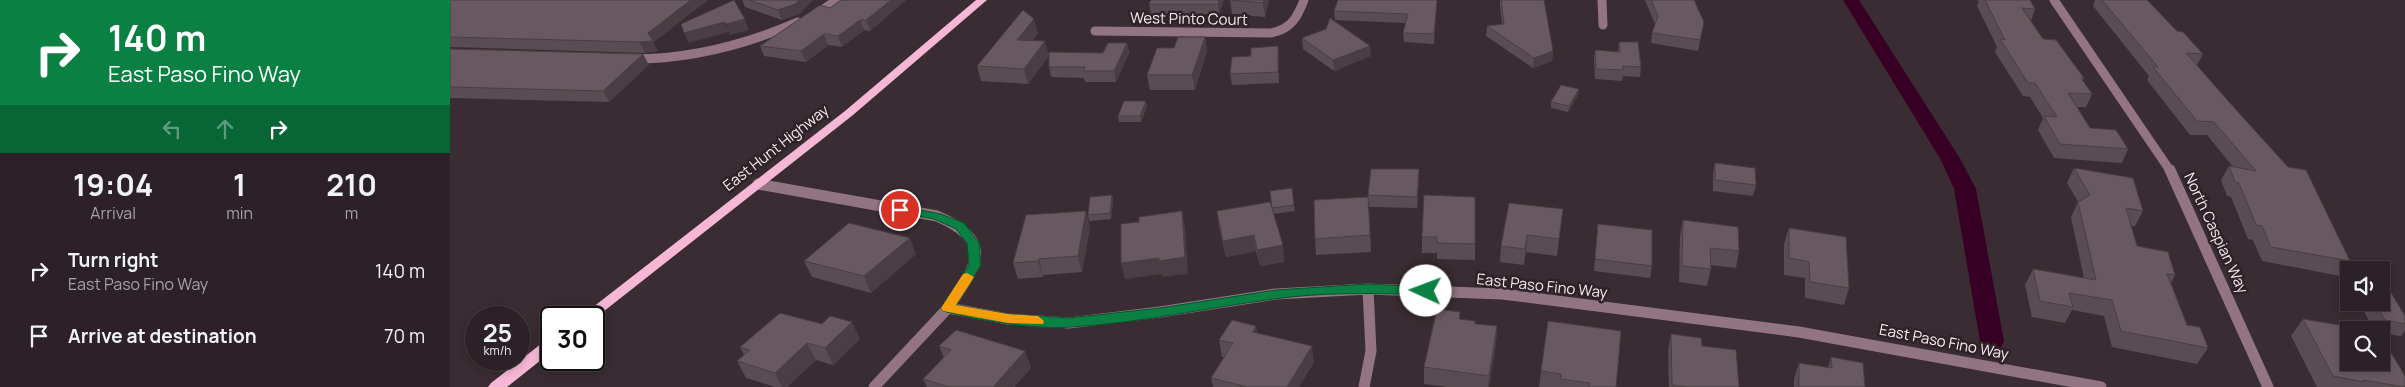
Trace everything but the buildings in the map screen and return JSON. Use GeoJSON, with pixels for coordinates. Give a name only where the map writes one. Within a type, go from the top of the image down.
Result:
{"type":"FeatureCollection","features":[{"type":"Feature","properties":{"kind":"main road","name":"East Hunt Highway"},"geometry":{"type":"LineString","coordinates":[[601,306],[849,113],[982,0]]}},
{"type":"Feature","properties":{"kind":"main road"},"geometry":{"type":"LineString","coordinates":[[496,387],[540,353]]}},
{"type":"Feature","properties":{"kind":"street"},"geometry":{"type":"LineString","coordinates":[[626,59],[676,56],[717,50],[785,28],[818,13],[837,0]]}},
{"type":"Feature","properties":{"kind":"street","name":"West Pinto Court"},"geometry":{"type":"LineString","coordinates":[[1094,31],[1262,34],[1284,31],[1297,19],[1304,0]]}},
{"type":"Feature","properties":{"kind":"street"},"geometry":{"type":"LineString","coordinates":[[1602,0],[1603,24]]}},
{"type":"Feature","properties":{"kind":"street","name":"North Caspian Way"},"geometry":{"type":"LineString","coordinates":[[2054,0],[2173,175],[2268,387]]}},
{"type":"Feature","properties":{"kind":"street"},"geometry":{"type":"LineString","coordinates":[[758,184],[937,216],[960,226],[973,243],[975,265],[948,308],[874,387]]}},
{"type":"Feature","properties":{"kind":"street"},"geometry":{"type":"LineString","coordinates":[[1364,387],[1368,378],[1372,326],[1368,289]]}},
{"type":"Feature","properties":{"kind":"street","name":"East Paso Fino Way"},"geometry":{"type":"LineString","coordinates":[[948,308],[1008,319],[1069,323],[1160,312],[1276,294],[1368,289],[1502,294],[1799,332],[2101,387]]}},
{"type":"Feature","properties":{"kind":"waterway"},"geometry":{"type":"LineString","coordinates":[[1851,0],[1951,160],[1965,189],[1992,341]]}},
{"type":"Feature","properties":{"kind":"slow traffic"},"geometry":{"type":"LineString","coordinates":[[967,277],[948,308],[1008,319],[1038,321]]}},
{"type":"Feature","properties":{"kind":"route"},"geometry":{"type":"LineString","coordinates":[[900,210],[937,216],[960,226],[973,243],[975,265],[948,308],[1008,319],[1069,323],[1160,312],[1276,294],[1368,289],[1426,291]]}}]}
